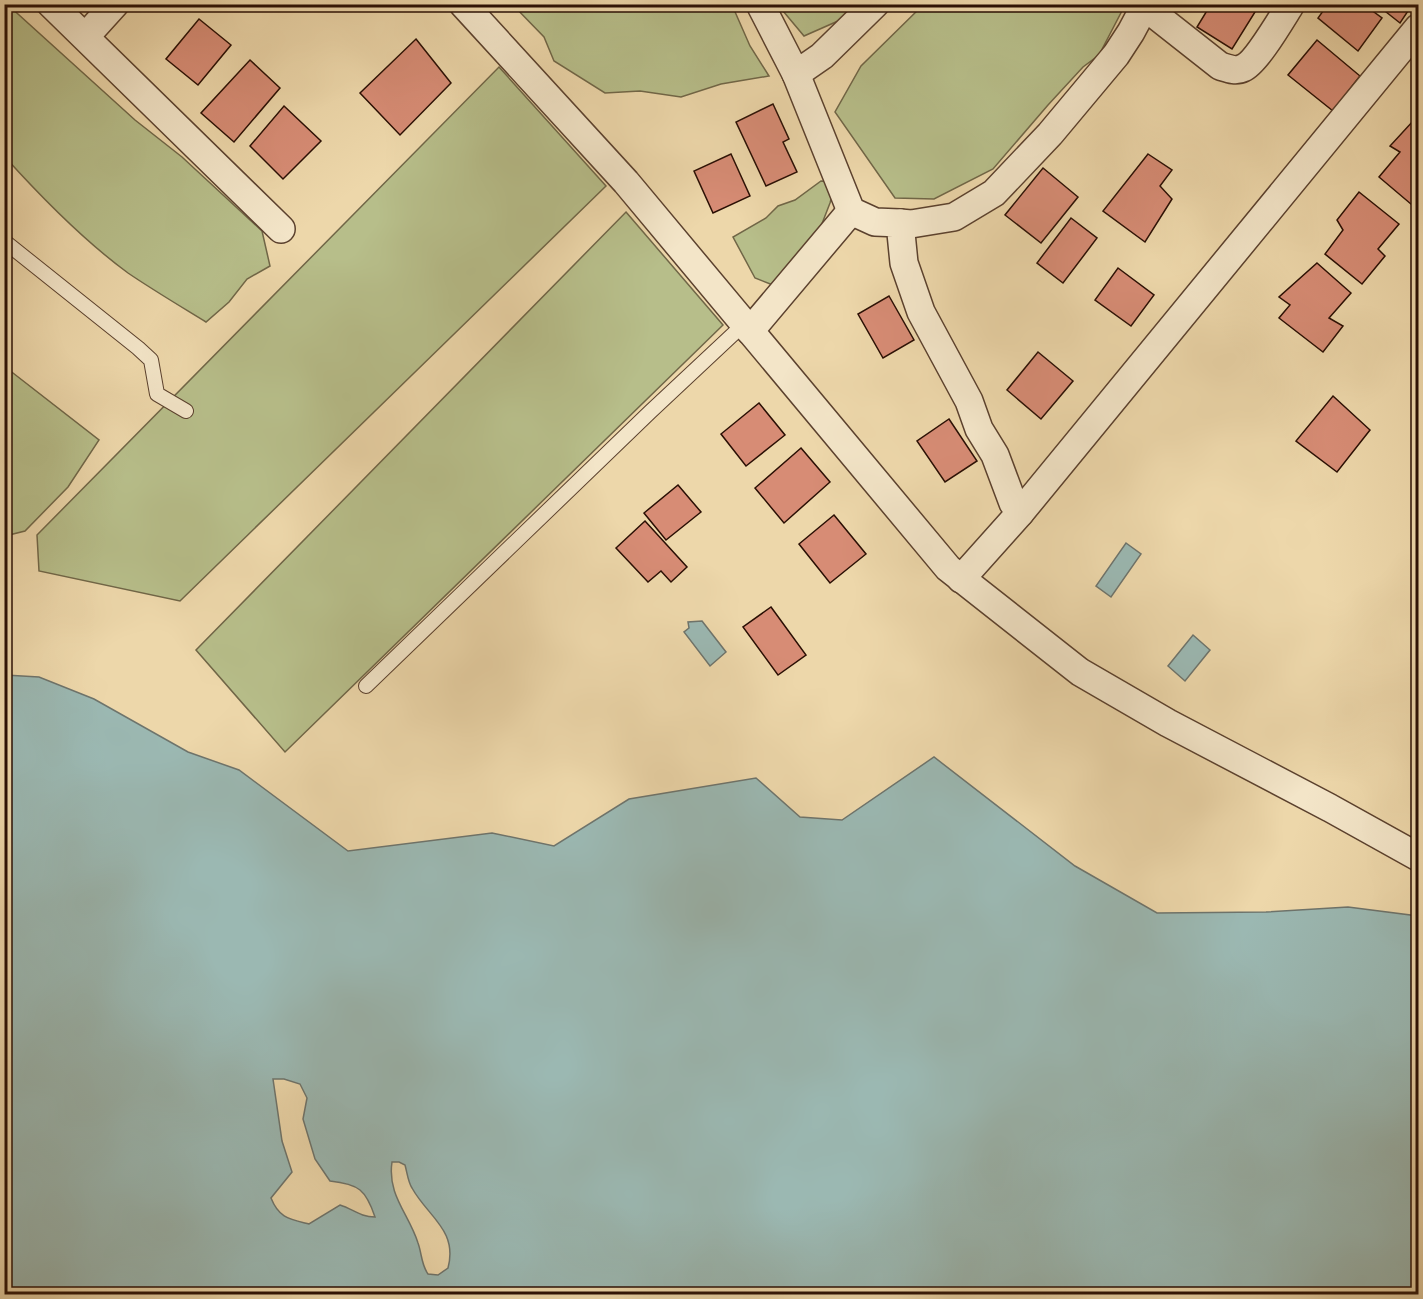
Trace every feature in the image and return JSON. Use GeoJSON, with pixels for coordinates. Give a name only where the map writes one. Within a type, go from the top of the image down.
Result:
{"type":"FeatureCollection","features":[{"type":"Feature","properties":{"kind":"street"},"geometry":{"type":"LineString","coordinates":[[51,4],[281,229]]}},
{"type":"Feature","properties":{"kind":"street"},"geometry":{"type":"LineString","coordinates":[[86,36],[115,4]]}},
{"type":"Feature","properties":{"kind":"street"},"geometry":{"type":"LineString","coordinates":[[463,4],[626,182],[948,568],[960,579],[1080,672],[1168,723],[1419,857]]}},
{"type":"Feature","properties":{"kind":"street"},"geometry":{"type":"LineString","coordinates":[[760,4],[796,74],[851,211],[875,222],[911,224],[954,217],[994,193],[1050,134],[1116,55],[1147,4],[1154,14],[1220,66],[1232,70],[1243,68],[1254,59],[1291,4]]}},
{"type":"Feature","properties":{"kind":"street"},"geometry":{"type":"LineString","coordinates":[[796,74],[822,56],[875,4]]}},
{"type":"Feature","properties":{"kind":"street"},"geometry":{"type":"LineString","coordinates":[[960,579],[1020,513],[1419,28]]}},
{"type":"Feature","properties":{"kind":"street"},"geometry":{"type":"LineString","coordinates":[[747,327],[851,211]]}},
{"type":"Feature","properties":{"kind":"street"},"geometry":{"type":"LineString","coordinates":[[900,223],[904,263],[921,312],[969,401],[979,429],[995,455],[1013,503],[1020,513]]}},
{"type":"Feature","properties":{"kind":"lane"},"geometry":{"type":"LineString","coordinates":[[4,241],[151,360],[157,394],[186,411]]}},
{"type":"Feature","properties":{"kind":"lane"},"geometry":{"type":"LineString","coordinates":[[366,686],[641,420],[747,327]]}},
{"type":"Feature","properties":{"kind":"green space"},"geometry":{"type":"Polygon","coordinates":[[[4,5],[8,5],[135,120],[182,157],[262,231],[270,266],[247,279],[229,302],[206,322],[128,273],[95,247],[63,218],[5,157],[4,5]]]}},
{"type":"Feature","properties":{"kind":"green space"},"geometry":{"type":"Polygon","coordinates":[[[513,5],[732,5],[750,46],[769,76],[721,84],[681,97],[640,91],[605,93],[554,61],[544,37],[513,5]]]}},
{"type":"Feature","properties":{"kind":"green space"},"geometry":{"type":"Polygon","coordinates":[[[778,5],[855,5],[838,21],[804,36],[778,5]]]}},
{"type":"Feature","properties":{"kind":"green space"},"geometry":{"type":"Polygon","coordinates":[[[923,5],[1125,5],[1099,55],[1083,67],[993,169],[934,199],[895,198],[835,112],[861,66],[923,5]]]}},
{"type":"Feature","properties":{"kind":"green space"},"geometry":{"type":"Polygon","coordinates":[[[499,67],[606,186],[180,601],[39,571],[37,535],[499,67]]]}},
{"type":"Feature","properties":{"kind":"green space"},"geometry":{"type":"Polygon","coordinates":[[[821,181],[836,182],[816,239],[773,285],[755,278],[733,237],[766,218],[778,206],[795,200],[821,181]]]}},
{"type":"Feature","properties":{"kind":"green space"},"geometry":{"type":"Polygon","coordinates":[[[626,212],[723,325],[285,752],[196,650],[626,212]]]}},
{"type":"Feature","properties":{"kind":"green space"},"geometry":{"type":"Polygon","coordinates":[[[4,366],[99,440],[68,487],[25,531],[5,536],[4,366]]]}},
{"type":"Feature","properties":{"kind":"water"},"geometry":{"type":"Polygon","coordinates":[[[1126,543],[1141,554],[1111,597],[1096,586],[1126,543]]]}},
{"type":"Feature","properties":{"kind":"water"},"geometry":{"type":"Polygon","coordinates":[[[702,621],[726,652],[710,666],[684,632],[689,628],[688,622],[702,621]]]}},
{"type":"Feature","properties":{"kind":"water"},"geometry":{"type":"Polygon","coordinates":[[[1193,635],[1210,650],[1185,681],[1168,666],[1193,635]]]}},
{"type":"Feature","properties":{"kind":"water"},"geometry":{"type":"Polygon","coordinates":[[[5,675],[39,677],[94,699],[188,752],[239,770],[348,851],[492,833],[554,846],[629,799],[756,778],[800,817],[842,820],[934,757],[1075,866],[1157,913],[1266,912],[1348,907],[1418,916],[1418,1294],[5,1294],[5,675]],[[273,1079],[282,1141],[292,1172],[271,1198],[274,1205],[281,1214],[290,1219],[309,1224],[340,1205],[375,1217],[368,1200],[360,1190],[348,1184],[330,1181],[315,1159],[303,1119],[307,1098],[300,1084],[284,1079],[273,1079]],[[392,1162],[391,1174],[396,1194],[414,1233],[424,1266],[428,1274],[438,1275],[448,1268],[450,1255],[445,1234],[412,1188],[405,1165],[392,1162]]]}},
{"type":"Feature","properties":{"kind":"building"},"geometry":{"type":"Polygon","coordinates":[[[1211,4],[1260,4],[1232,49],[1197,27],[1211,4]]]}},
{"type":"Feature","properties":{"kind":"building"},"geometry":{"type":"Polygon","coordinates":[[[1328,4],[1363,4],[1382,18],[1358,51],[1318,18],[1328,4]]]}},
{"type":"Feature","properties":{"kind":"building"},"geometry":{"type":"Polygon","coordinates":[[[1376,4],[1412,4],[1412,5],[1400,23],[1376,4]]]}},
{"type":"Feature","properties":{"kind":"building"},"geometry":{"type":"Polygon","coordinates":[[[199,19],[231,45],[198,85],[166,59],[199,19]]]}},
{"type":"Feature","properties":{"kind":"building"},"geometry":{"type":"Polygon","coordinates":[[[416,39],[451,83],[400,135],[360,93],[416,39]]]}},
{"type":"Feature","properties":{"kind":"building"},"geometry":{"type":"Polygon","coordinates":[[[1317,40],[1360,76],[1333,111],[1288,75],[1317,40]]]}},
{"type":"Feature","properties":{"kind":"building"},"geometry":{"type":"Polygon","coordinates":[[[250,60],[280,88],[234,142],[201,113],[250,60]]]}},
{"type":"Feature","properties":{"kind":"building"},"geometry":{"type":"Polygon","coordinates":[[[773,104],[789,139],[783,142],[797,172],[766,186],[736,122],[773,104]]]}},
{"type":"Feature","properties":{"kind":"building"},"geometry":{"type":"Polygon","coordinates":[[[284,106],[321,141],[283,179],[250,146],[284,106]]]}},
{"type":"Feature","properties":{"kind":"building"},"geometry":{"type":"Polygon","coordinates":[[[1413,121],[1418,126],[1418,210],[1379,177],[1400,152],[1390,146],[1413,121]]]}},
{"type":"Feature","properties":{"kind":"building"},"geometry":{"type":"Polygon","coordinates":[[[731,154],[750,196],[713,213],[694,171],[731,154]]]}},
{"type":"Feature","properties":{"kind":"building"},"geometry":{"type":"Polygon","coordinates":[[[1148,154],[1172,170],[1160,186],[1172,199],[1145,242],[1103,211],[1148,154]]]}},
{"type":"Feature","properties":{"kind":"building"},"geometry":{"type":"Polygon","coordinates":[[[1043,168],[1078,197],[1041,243],[1005,215],[1043,168]]]}},
{"type":"Feature","properties":{"kind":"building"},"geometry":{"type":"Polygon","coordinates":[[[1359,192],[1399,224],[1378,249],[1385,256],[1362,284],[1325,254],[1343,230],[1337,220],[1359,192]]]}},
{"type":"Feature","properties":{"kind":"building"},"geometry":{"type":"Polygon","coordinates":[[[1071,218],[1097,238],[1063,283],[1037,263],[1071,218]]]}},
{"type":"Feature","properties":{"kind":"building"},"geometry":{"type":"Polygon","coordinates":[[[1317,263],[1351,293],[1329,318],[1343,326],[1323,352],[1279,318],[1290,305],[1279,297],[1317,263]]]}},
{"type":"Feature","properties":{"kind":"building"},"geometry":{"type":"Polygon","coordinates":[[[1118,268],[1154,295],[1131,326],[1095,300],[1118,268]]]}},
{"type":"Feature","properties":{"kind":"building"},"geometry":{"type":"Polygon","coordinates":[[[889,296],[914,340],[883,358],[858,314],[889,296]]]}},
{"type":"Feature","properties":{"kind":"building"},"geometry":{"type":"Polygon","coordinates":[[[1038,352],[1073,381],[1041,419],[1007,390],[1038,352]]]}},
{"type":"Feature","properties":{"kind":"building"},"geometry":{"type":"Polygon","coordinates":[[[1333,396],[1370,430],[1337,472],[1296,441],[1333,396]]]}},
{"type":"Feature","properties":{"kind":"building"},"geometry":{"type":"Polygon","coordinates":[[[759,403],[785,435],[746,466],[721,434],[759,403]]]}},
{"type":"Feature","properties":{"kind":"building"},"geometry":{"type":"Polygon","coordinates":[[[949,419],[977,461],[945,482],[917,441],[949,419]]]}},
{"type":"Feature","properties":{"kind":"building"},"geometry":{"type":"Polygon","coordinates":[[[801,448],[830,482],[784,523],[755,488],[801,448]]]}},
{"type":"Feature","properties":{"kind":"building"},"geometry":{"type":"Polygon","coordinates":[[[678,485],[701,512],[666,540],[644,513],[678,485]]]}},
{"type":"Feature","properties":{"kind":"building"},"geometry":{"type":"Polygon","coordinates":[[[834,515],[866,554],[830,583],[799,544],[834,515]]]}},
{"type":"Feature","properties":{"kind":"building"},"geometry":{"type":"Polygon","coordinates":[[[645,521],[687,567],[671,582],[661,571],[648,582],[616,548],[645,521]]]}},
{"type":"Feature","properties":{"kind":"building"},"geometry":{"type":"Polygon","coordinates":[[[771,607],[806,655],[778,675],[743,627],[771,607]]]}}]}
